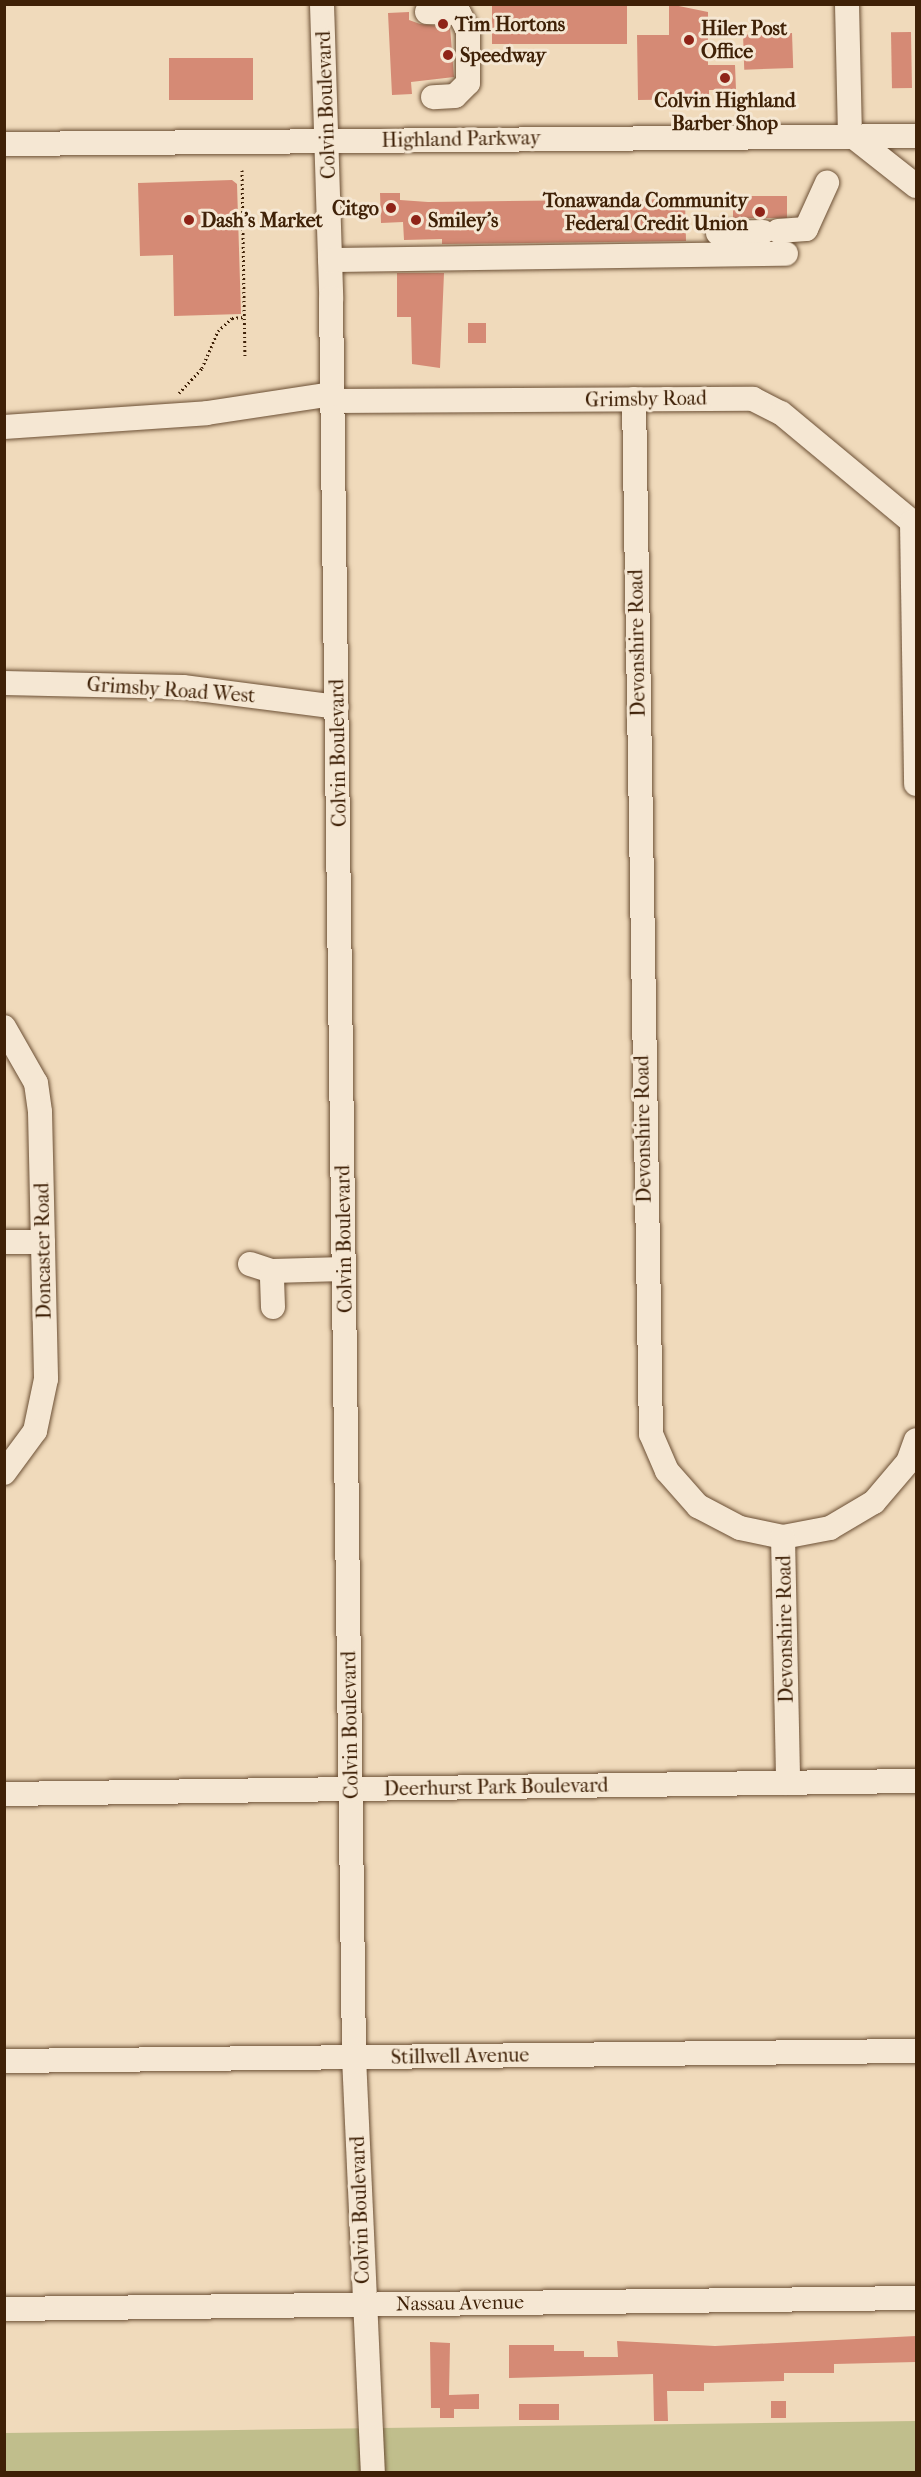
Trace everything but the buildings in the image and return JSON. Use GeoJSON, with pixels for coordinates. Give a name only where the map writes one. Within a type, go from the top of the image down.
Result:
{"type":"FeatureCollection","features":[{"type":"Feature","properties":{"kind":"street","name":"Colvin Boulevard"},"geometry":{"type":"LineString","coordinates":[[322,4],[328,141],[337,707],[354,2057],[373,2472]]}},
{"type":"Feature","properties":{"kind":"street"},"geometry":{"type":"LineString","coordinates":[[847,4],[850,134],[916,186]]}},
{"type":"Feature","properties":{"kind":"street"},"geometry":{"type":"LineString","coordinates":[[427,12],[459,13],[468,31],[468,83],[455,96],[433,97]]}},
{"type":"Feature","properties":{"kind":"street","name":"Highland Parkway"},"geometry":{"type":"LineString","coordinates":[[4,144],[850,134],[916,136]]}},
{"type":"Feature","properties":{"kind":"street"},"geometry":{"type":"LineString","coordinates":[[718,233],[806,229],[827,183]]}},
{"type":"Feature","properties":{"kind":"street"},"geometry":{"type":"LineString","coordinates":[[330,260],[786,254]]}},
{"type":"Feature","properties":{"kind":"street"},"geometry":{"type":"LineString","coordinates":[[4,427],[207,413],[332,397]]}},
{"type":"Feature","properties":{"kind":"street","name":"Grimsby Road"},"geometry":{"type":"LineString","coordinates":[[332,397],[743,398],[765,404],[914,524]]}},
{"type":"Feature","properties":{"kind":"street","name":"Devonshire Road"},"geometry":{"type":"LineString","coordinates":[[634,399],[647,1408],[656,1451],[698,1506],[740,1528],[783,1537],[788,1783]]}},
{"type":"Feature","properties":{"kind":"street"},"geometry":{"type":"LineString","coordinates":[[914,524],[916,784]]}},
{"type":"Feature","properties":{"kind":"street","name":"Grimsby Road West"},"geometry":{"type":"LineString","coordinates":[[4,683],[183,687],[337,707]]}},
{"type":"Feature","properties":{"kind":"street","name":"Doncaster Road"},"geometry":{"type":"LineString","coordinates":[[4,1027],[36,1083],[43,1242],[43,1406],[25,1451],[4,1473]]}},
{"type":"Feature","properties":{"kind":"street"},"geometry":{"type":"LineString","coordinates":[[4,1242],[43,1242]]}},
{"type":"Feature","properties":{"kind":"street"},"geometry":{"type":"LineString","coordinates":[[273,1306],[261,1267],[344,1269]]}},
{"type":"Feature","properties":{"kind":"street"},"geometry":{"type":"LineString","coordinates":[[783,1537],[830,1528],[874,1502],[908,1462],[916,1440]]}},
{"type":"Feature","properties":{"kind":"street","name":"Deerhurst Park Boulevard"},"geometry":{"type":"LineString","coordinates":[[4,1794],[916,1781]]}},
{"type":"Feature","properties":{"kind":"street","name":"Stillwell Avenue"},"geometry":{"type":"LineString","coordinates":[[4,2061],[916,2051]]}},
{"type":"Feature","properties":{"kind":"street","name":"Nassau Avenue"},"geometry":{"type":"LineString","coordinates":[[4,2309],[916,2298]]}},
{"type":"Feature","properties":{"kind":"path"},"geometry":{"type":"LineString","coordinates":[[242,170],[245,358]]}},
{"type":"Feature","properties":{"kind":"path"},"geometry":{"type":"LineString","coordinates":[[172,402],[201,368],[218,331],[232,318],[244,317]]}},
{"type":"Feature","properties":{"kind":"shaded area"},"geometry":{"type":"Polygon","coordinates":[[[916,2421],[916,2472],[5,2472],[4,2433],[916,2421]]]}},
{"type":"Feature","properties":{"kind":"place","name":"Tim Hortons"},"geometry":{"type":"Point","coordinates":[443,24]}},
{"type":"Feature","properties":{"kind":"place","name":"Hiler Post Office"},"geometry":{"type":"Point","coordinates":[689,40]}},
{"type":"Feature","properties":{"kind":"place","name":"Speedway"},"geometry":{"type":"Point","coordinates":[448,55]}},
{"type":"Feature","properties":{"kind":"place","name":"Colvin Highland Barber Shop"},"geometry":{"type":"Point","coordinates":[725,78]}},
{"type":"Feature","properties":{"kind":"place","name":"Citgo"},"geometry":{"type":"Point","coordinates":[391,208]}},
{"type":"Feature","properties":{"kind":"place","name":"Tonawanda Community Federal Credit Union"},"geometry":{"type":"Point","coordinates":[760,212]}},
{"type":"Feature","properties":{"kind":"place","name":"Dash's Market"},"geometry":{"type":"Point","coordinates":[189,220]}},
{"type":"Feature","properties":{"kind":"place","name":"Smiley's"},"geometry":{"type":"Point","coordinates":[416,220]}}]}
